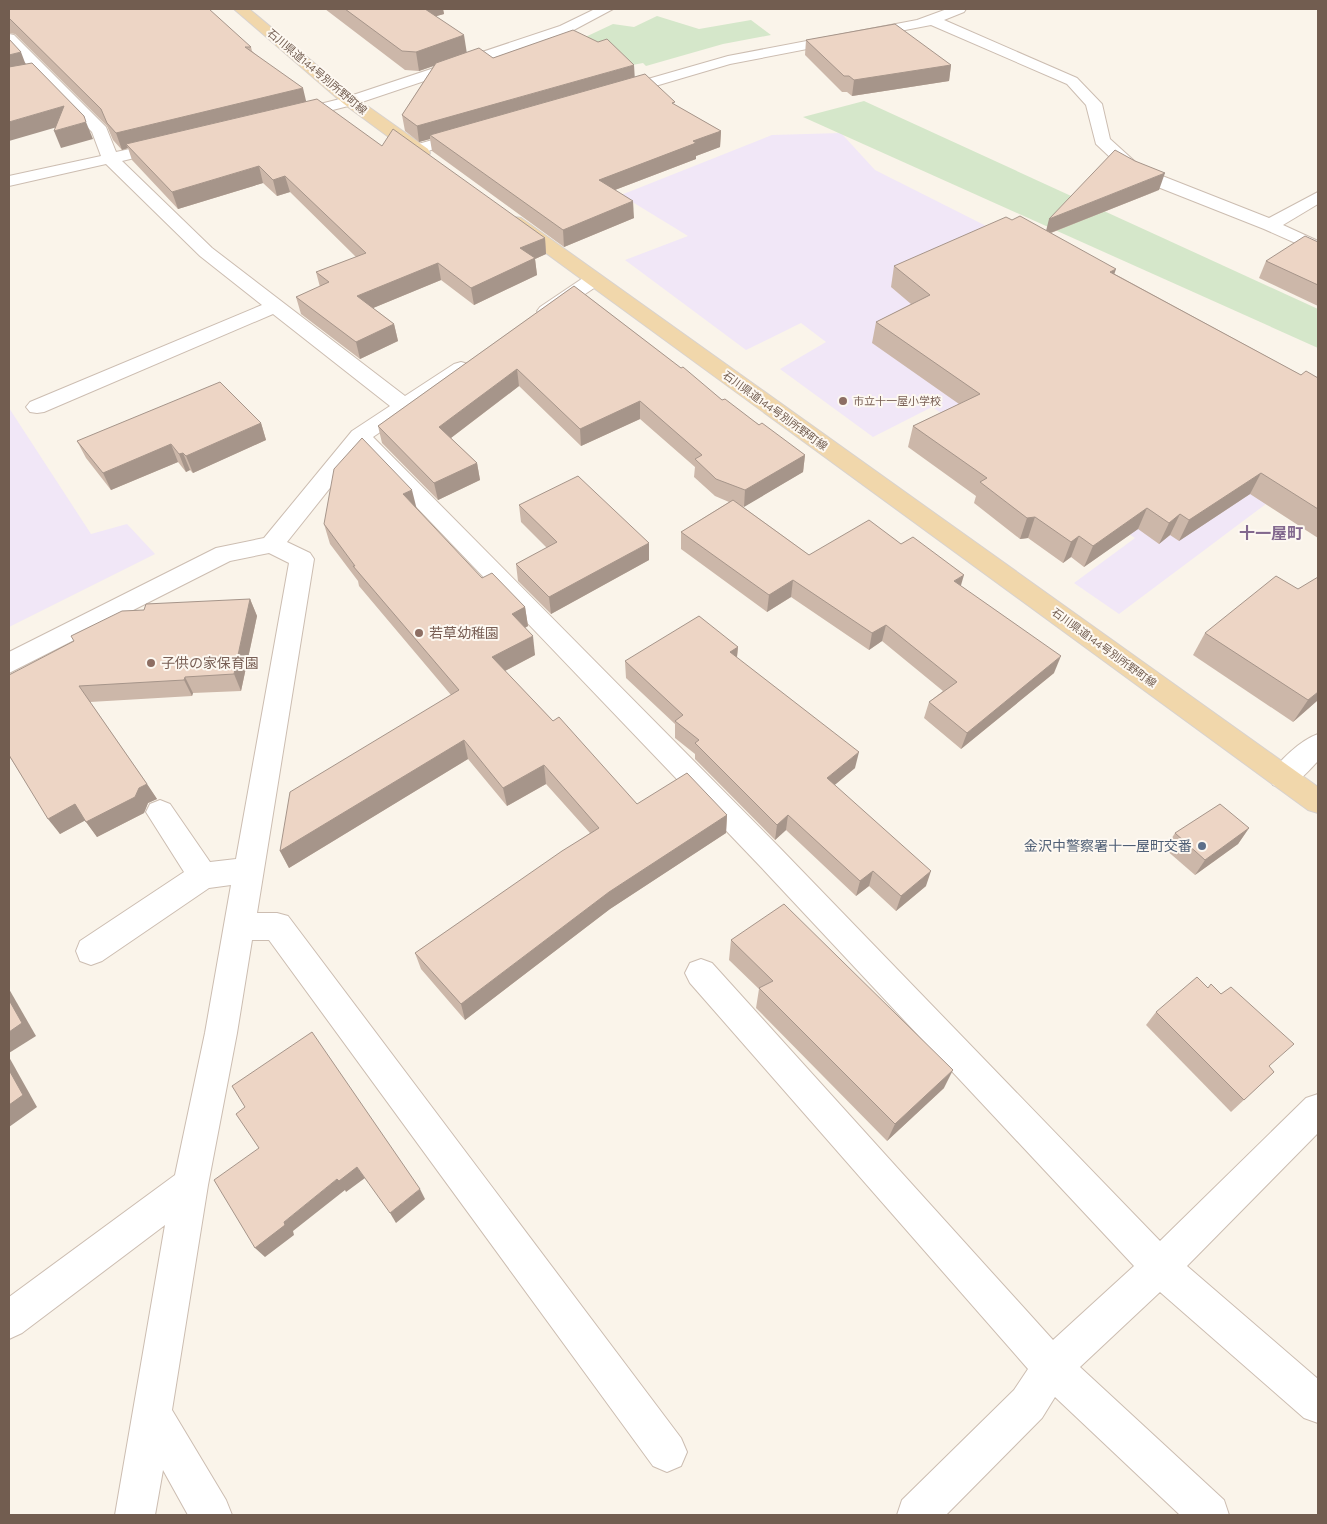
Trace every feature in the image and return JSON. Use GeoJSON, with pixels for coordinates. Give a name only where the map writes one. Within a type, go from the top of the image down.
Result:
{"type":"FeatureCollection","features":[{"type":"Feature","properties":{"kind":"main road","name":"石川県道144号別所野町線"},"geometry":{"type":"LineString","coordinates":[[241,9],[350,101],[441,167]]}},
{"type":"Feature","properties":{"kind":"main road","name":"石川県道144号別所野町線"},"geometry":{"type":"LineString","coordinates":[[497,208],[593,280],[1318,802]]}},
{"type":"Feature","properties":{"kind":"street"},"geometry":{"type":"LineString","coordinates":[[274,120],[350,101],[565,29],[606,9]]}},
{"type":"Feature","properties":{"kind":"street"},"geometry":{"type":"LineString","coordinates":[[606,96],[728,60],[926,22],[959,9]]}},
{"type":"Feature","properties":{"kind":"street"},"geometry":{"type":"LineString","coordinates":[[896,12],[926,22],[1072,81],[1094,104],[1102,141],[1136,172],[1270,224],[1318,248]]}},
{"type":"Feature","properties":{"kind":"street"},"geometry":{"type":"LineString","coordinates":[[9,38],[100,130],[110,159],[206,252],[404,406]]}},
{"type":"Feature","properties":{"kind":"street"},"geometry":{"type":"LineString","coordinates":[[25,76],[42,72]]}},
{"type":"Feature","properties":{"kind":"street"},"geometry":{"type":"LineString","coordinates":[[417,149],[483,130]]}},
{"type":"Feature","properties":{"kind":"street"},"geometry":{"type":"LineString","coordinates":[[9,181],[181,142]]}},
{"type":"Feature","properties":{"kind":"street"},"geometry":{"type":"LineString","coordinates":[[1270,224],[1318,197]]}},
{"type":"Feature","properties":{"kind":"street"},"geometry":{"type":"LineString","coordinates":[[1291,235],[1318,237]]}},
{"type":"Feature","properties":{"kind":"street"},"geometry":{"type":"LineString","coordinates":[[527,324],[593,280]]}},
{"type":"Feature","properties":{"kind":"street"},"geometry":{"type":"LineString","coordinates":[[37,407],[276,306]]}},
{"type":"Feature","properties":{"kind":"street"},"geometry":{"type":"LineString","coordinates":[[272,544],[360,436],[478,357]]}},
{"type":"Feature","properties":{"kind":"street"},"geometry":{"type":"LineString","coordinates":[[360,436],[769,856],[1160,1267],[1318,1404]]}},
{"type":"Feature","properties":{"kind":"street"},"geometry":{"type":"LineString","coordinates":[[9,663],[224,554],[272,544],[302,559],[239,927],[190,1184],[135,1515]]}},
{"type":"Feature","properties":{"kind":"street"},"geometry":{"type":"LineString","coordinates":[[1283,777],[1318,745]]}},
{"type":"Feature","properties":{"kind":"street"},"geometry":{"type":"LineString","coordinates":[[160,812],[203,876]]}},
{"type":"Feature","properties":{"kind":"street"},"geometry":{"type":"LineString","coordinates":[[90,951],[203,876],[248,870]]}},
{"type":"Feature","properties":{"kind":"street"},"geometry":{"type":"LineString","coordinates":[[239,927],[277,926],[668,1452]]}},
{"type":"Feature","properties":{"kind":"street"},"geometry":{"type":"LineString","coordinates":[[701,973],[1052,1367],[1209,1515]]}},
{"type":"Feature","properties":{"kind":"street"},"geometry":{"type":"LineString","coordinates":[[917,1515],[1028,1404],[1052,1367],[1160,1267],[1318,1110]]}},
{"type":"Feature","properties":{"kind":"street"},"geometry":{"type":"LineString","coordinates":[[9,1320],[190,1184]]}},
{"type":"Feature","properties":{"kind":"street"},"geometry":{"type":"LineString","coordinates":[[152,1413],[211,1515]]}},
{"type":"Feature","properties":{"kind":"shaded area"},"geometry":{"type":"Polygon","coordinates":[[[841,133],[875,170],[1318,393],[1318,465],[1119,614],[1074,583],[1135,538],[932,407],[873,437],[780,369],[826,342],[801,323],[746,350],[625,260],[688,236],[621,195],[772,135],[841,133]]]}},
{"type":"Feature","properties":{"kind":"shaded area"},"geometry":{"type":"Polygon","coordinates":[[[9,408],[91,534],[127,524],[155,554],[9,627],[9,408]]]}},
{"type":"Feature","properties":{"kind":"green space"},"geometry":{"type":"Polygon","coordinates":[[[657,16],[699,29],[751,20],[771,35],[723,44],[646,66],[643,63],[601,71],[562,48],[613,24],[634,27],[657,16]]]}},
{"type":"Feature","properties":{"kind":"green space"},"geometry":{"type":"Polygon","coordinates":[[[864,101],[1318,309],[1318,348],[803,117],[864,101]]]}},
{"type":"Feature","properties":{"kind":"building"},"geometry":{"type":"Polygon","coordinates":[[[9,9],[209,9],[251,47],[245,47],[303,88],[116,133],[107,123],[101,109],[9,18],[9,9]]]}},
{"type":"Feature","properties":{"kind":"building"},"geometry":{"type":"Polygon","coordinates":[[[345,9],[425,9],[464,35],[416,52],[402,51],[345,9]]]}},
{"type":"Feature","properties":{"kind":"building"},"geometry":{"type":"Polygon","coordinates":[[[895,24],[951,65],[854,80],[849,76],[844,76],[806,40],[895,24]]]}},
{"type":"Feature","properties":{"kind":"building"},"geometry":{"type":"Polygon","coordinates":[[[573,30],[598,42],[607,39],[634,65],[417,126],[402,115],[436,63],[479,48],[493,58],[573,30]]]}},
{"type":"Feature","properties":{"kind":"building"},"geometry":{"type":"Polygon","coordinates":[[[9,39],[21,52],[9,55],[9,39]]]}},
{"type":"Feature","properties":{"kind":"building"},"geometry":{"type":"Polygon","coordinates":[[[32,63],[84,116],[86,122],[54,131],[64,106],[9,122],[9,67],[32,63]]]}},
{"type":"Feature","properties":{"kind":"building"},"geometry":{"type":"Polygon","coordinates":[[[645,74],[675,102],[672,103],[721,131],[693,141],[696,143],[599,180],[633,201],[563,230],[430,135],[645,74]]]}},
{"type":"Feature","properties":{"kind":"building"},"geometry":{"type":"Polygon","coordinates":[[[317,99],[382,146],[393,129],[545,238],[520,248],[535,258],[471,288],[438,263],[357,296],[394,324],[356,342],[296,297],[329,282],[316,272],[366,253],[285,176],[273,180],[259,166],[172,192],[126,144],[317,99]]]}},
{"type":"Feature","properties":{"kind":"building"},"geometry":{"type":"Polygon","coordinates":[[[1115,150],[1135,161],[1165,173],[1049,219],[1115,150]]]}},
{"type":"Feature","properties":{"kind":"building"},"geometry":{"type":"Polygon","coordinates":[[[1020,216],[1116,269],[1110,272],[1301,375],[1306,371],[1318,378],[1318,509],[1261,473],[1189,520],[1180,514],[1169,523],[1147,508],[1093,546],[1079,536],[1071,542],[1035,517],[1027,518],[980,482],[987,478],[913,426],[980,394],[876,322],[930,295],[894,266],[1006,217],[1012,220],[1020,216]]]}},
{"type":"Feature","properties":{"kind":"building"},"geometry":{"type":"Polygon","coordinates":[[[1305,236],[1318,242],[1318,285],[1266,261],[1305,236]]]}},
{"type":"Feature","properties":{"kind":"building"},"geometry":{"type":"Polygon","coordinates":[[[574,286],[681,368],[683,367],[722,400],[725,399],[759,425],[762,423],[805,455],[745,490],[716,479],[695,459],[702,455],[640,401],[580,429],[517,369],[439,427],[477,463],[434,483],[378,426],[574,286]]]}},
{"type":"Feature","properties":{"kind":"building"},"geometry":{"type":"Polygon","coordinates":[[[220,382],[261,423],[186,456],[183,453],[179,454],[171,444],[103,473],[77,441],[220,382]]]}},
{"type":"Feature","properties":{"kind":"building"},"geometry":{"type":"Polygon","coordinates":[[[362,438],[412,490],[403,494],[482,578],[492,573],[525,607],[512,614],[533,636],[492,657],[553,721],[559,717],[637,804],[687,773],[727,815],[609,892],[461,1004],[415,953],[562,851],[599,828],[544,765],[503,788],[464,740],[280,851],[290,792],[459,690],[353,566],[355,566],[324,524],[334,469],[362,438]]]}},
{"type":"Feature","properties":{"kind":"building"},"geometry":{"type":"Polygon","coordinates":[[[578,476],[649,543],[549,597],[516,564],[557,542],[519,505],[578,476]]]}},
{"type":"Feature","properties":{"kind":"building"},"geometry":{"type":"Polygon","coordinates":[[[733,500],[809,555],[869,520],[901,544],[913,537],[964,575],[954,581],[1061,656],[967,733],[929,702],[957,682],[886,625],[872,633],[793,580],[769,595],[681,532],[733,500]]]}},
{"type":"Feature","properties":{"kind":"building"},"geometry":{"type":"Polygon","coordinates":[[[1276,576],[1298,589],[1318,577],[1318,692],[1308,700],[1205,633],[1276,576]]]}},
{"type":"Feature","properties":{"kind":"building"},"geometry":{"type":"Polygon","coordinates":[[[250,599],[234,674],[185,677],[184,680],[79,686],[147,784],[139,788],[135,797],[86,822],[75,804],[48,819],[9,755],[9,675],[74,641],[71,636],[122,611],[144,610],[146,604],[250,599]]]}},
{"type":"Feature","properties":{"kind":"building"},"geometry":{"type":"Polygon","coordinates":[[[699,616],[738,647],[730,652],[859,752],[827,778],[931,871],[901,896],[873,871],[860,881],[788,815],[777,825],[695,743],[699,740],[675,721],[683,715],[625,661],[699,616]]]}},
{"type":"Feature","properties":{"kind":"building"},"geometry":{"type":"Polygon","coordinates":[[[1220,804],[1249,828],[1205,860],[1175,833],[1220,804]]]}},
{"type":"Feature","properties":{"kind":"building"},"geometry":{"type":"Polygon","coordinates":[[[784,904],[953,1070],[895,1124],[759,988],[773,981],[731,940],[784,904]]]}},
{"type":"Feature","properties":{"kind":"building"},"geometry":{"type":"Polygon","coordinates":[[[1197,977],[1208,988],[1211,984],[1221,994],[1231,987],[1294,1044],[1269,1066],[1274,1072],[1244,1100],[1156,1012],[1197,977]]]}},
{"type":"Feature","properties":{"kind":"building"},"geometry":{"type":"Polygon","coordinates":[[[9,1000],[22,1023],[9,1032],[9,1000]]]}},
{"type":"Feature","properties":{"kind":"building"},"geometry":{"type":"Polygon","coordinates":[[[312,1032],[420,1189],[390,1213],[357,1167],[339,1181],[337,1179],[284,1222],[285,1225],[255,1248],[214,1180],[259,1148],[236,1114],[245,1107],[232,1086],[312,1032]]]}},
{"type":"Feature","properties":{"kind":"building"},"geometry":{"type":"Polygon","coordinates":[[[9,1070],[23,1095],[9,1105],[9,1070]]]}},
{"type":"Feature","properties":{"kind":"place","name":"市立十一屋小学校"},"geometry":{"type":"Point","coordinates":[843,401]}},
{"type":"Feature","properties":{"kind":"place","name":"若草幼稚園"},"geometry":{"type":"Point","coordinates":[419,633]}},
{"type":"Feature","properties":{"kind":"place","name":"子供の家保育園"},"geometry":{"type":"Point","coordinates":[151,663]}},
{"type":"Feature","properties":{"kind":"place","name":"金沢中警察署十一屋町交番"},"geometry":{"type":"Point","coordinates":[1202,846]}},
{"type":"Feature","properties":{"kind":"district","name":"十一屋町"},"geometry":{"type":"Point","coordinates":[1271,533]}}]}
